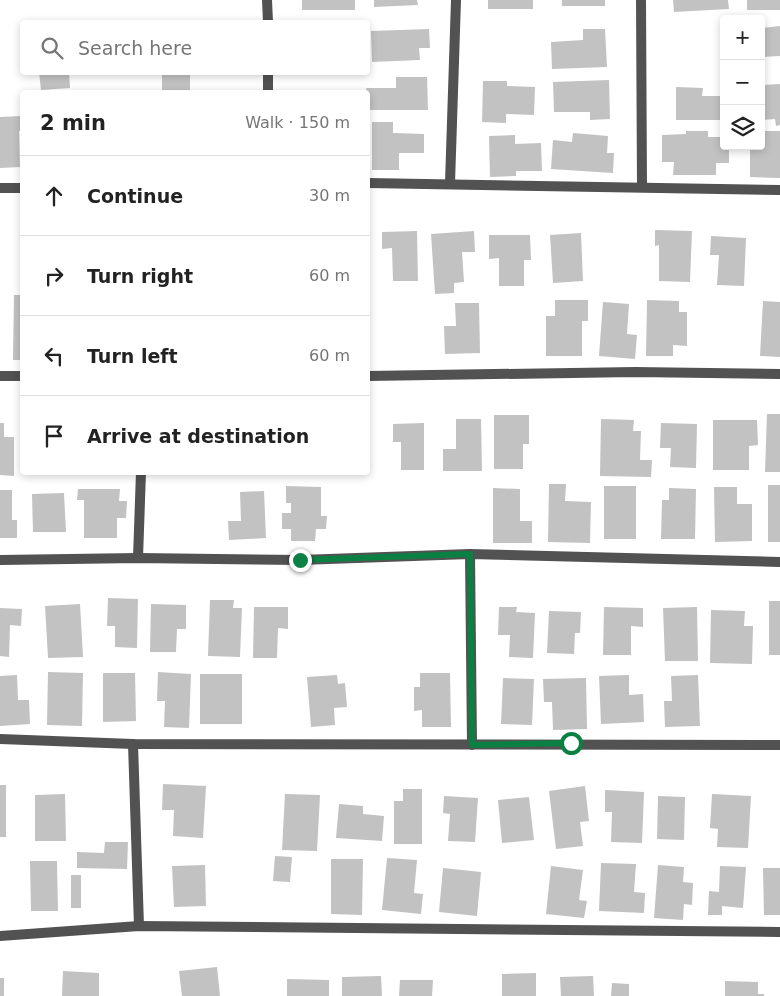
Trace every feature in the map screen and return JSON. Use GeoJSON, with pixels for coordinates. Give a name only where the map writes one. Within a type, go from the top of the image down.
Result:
{"type":"FeatureCollection","features":[{"type":"Feature","properties":{"kind":"street"},"geometry":{"type":"LineString","coordinates":[[268,0],[268,20]]}},
{"type":"Feature","properties":{"kind":"street"},"geometry":{"type":"LineString","coordinates":[[450,183],[456,0]]}},
{"type":"Feature","properties":{"kind":"street"},"geometry":{"type":"LineString","coordinates":[[641,0],[642,187]]}},
{"type":"Feature","properties":{"kind":"street"},"geometry":{"type":"LineString","coordinates":[[268,75],[268,90]]}},
{"type":"Feature","properties":{"kind":"street"},"geometry":{"type":"LineString","coordinates":[[370,183],[780,190]]}},
{"type":"Feature","properties":{"kind":"street"},"geometry":{"type":"LineString","coordinates":[[0,188],[20,188]]}},
{"type":"Feature","properties":{"kind":"street"},"geometry":{"type":"LineString","coordinates":[[370,376],[635,372],[780,374]]}},
{"type":"Feature","properties":{"kind":"street"},"geometry":{"type":"LineString","coordinates":[[0,376],[20,376]]}},
{"type":"Feature","properties":{"kind":"street"},"geometry":{"type":"LineString","coordinates":[[138,558],[141,475]]}},
{"type":"Feature","properties":{"kind":"street"},"geometry":{"type":"LineString","coordinates":[[470,554],[472,745]]}},
{"type":"Feature","properties":{"kind":"street"},"geometry":{"type":"LineString","coordinates":[[0,560],[138,558],[300,560],[470,554],[780,562]]}},
{"type":"Feature","properties":{"kind":"street"},"geometry":{"type":"LineString","coordinates":[[0,739],[133,744],[780,745]]}},
{"type":"Feature","properties":{"kind":"street"},"geometry":{"type":"LineString","coordinates":[[133,744],[139,926]]}},
{"type":"Feature","properties":{"kind":"street"},"geometry":{"type":"LineString","coordinates":[[0,936],[139,926],[780,932]]}},
{"type":"Feature","properties":{"kind":"building"},"geometry":{"type":"Polygon","coordinates":[[[302,0],[355,0],[355,10],[302,10],[302,0]]]}},
{"type":"Feature","properties":{"kind":"building"},"geometry":{"type":"Polygon","coordinates":[[[374,0],[417,0],[418,5],[374,7],[374,0]]]}},
{"type":"Feature","properties":{"kind":"building"},"geometry":{"type":"Polygon","coordinates":[[[488,0],[533,0],[533,9],[488,9],[488,0]]]}},
{"type":"Feature","properties":{"kind":"building"},"geometry":{"type":"Polygon","coordinates":[[[562,0],[605,0],[605,6],[562,6],[562,0]]]}},
{"type":"Feature","properties":{"kind":"building"},"geometry":{"type":"Polygon","coordinates":[[[673,0],[728,0],[729,9],[674,12],[673,0]]]}},
{"type":"Feature","properties":{"kind":"building"},"geometry":{"type":"Polygon","coordinates":[[[747,0],[780,0],[780,10],[747,10],[747,0]]]}},
{"type":"Feature","properties":{"kind":"building"},"geometry":{"type":"Polygon","coordinates":[[[780,26],[780,56],[765,57],[765,28],[780,26]]]}},
{"type":"Feature","properties":{"kind":"building"},"geometry":{"type":"Polygon","coordinates":[[[429,29],[430,48],[419,48],[420,60],[372,62],[371,31],[429,29]]]}},
{"type":"Feature","properties":{"kind":"building"},"geometry":{"type":"Polygon","coordinates":[[[583,29],[605,29],[607,67],[552,69],[551,42],[583,40],[583,29]]]}},
{"type":"Feature","properties":{"kind":"building"},"geometry":{"type":"Polygon","coordinates":[[[39,75],[69,75],[70,88],[41,90],[39,75]]]}},
{"type":"Feature","properties":{"kind":"building"},"geometry":{"type":"Polygon","coordinates":[[[162,75],[190,75],[190,90],[162,90],[162,75]]]}},
{"type":"Feature","properties":{"kind":"building"},"geometry":{"type":"Polygon","coordinates":[[[396,77],[427,77],[428,110],[370,110],[370,90],[366,90],[366,88],[396,88],[396,77]]]}},
{"type":"Feature","properties":{"kind":"building"},"geometry":{"type":"Polygon","coordinates":[[[609,80],[610,119],[590,120],[590,112],[554,112],[553,82],[609,80]]]}},
{"type":"Feature","properties":{"kind":"building"},"geometry":{"type":"Polygon","coordinates":[[[483,81],[507,81],[507,86],[535,87],[534,115],[506,114],[506,123],[482,122],[483,81]]]}},
{"type":"Feature","properties":{"kind":"building"},"geometry":{"type":"Polygon","coordinates":[[[780,84],[780,125],[776,126],[775,119],[765,120],[765,85],[780,84]]]}},
{"type":"Feature","properties":{"kind":"building"},"geometry":{"type":"Polygon","coordinates":[[[676,87],[703,88],[702,96],[720,96],[720,120],[676,120],[676,87]]]}},
{"type":"Feature","properties":{"kind":"building"},"geometry":{"type":"Polygon","coordinates":[[[20,116],[20,167],[0,168],[0,117],[20,116]]]}},
{"type":"Feature","properties":{"kind":"building"},"geometry":{"type":"Polygon","coordinates":[[[372,122],[393,122],[393,133],[424,134],[424,153],[399,153],[399,170],[372,170],[372,122]]]}},
{"type":"Feature","properties":{"kind":"building"},"geometry":{"type":"Polygon","coordinates":[[[686,131],[708,131],[708,137],[720,137],[720,150],[729,150],[729,163],[716,163],[716,175],[673,175],[674,162],[662,162],[662,135],[686,134],[686,131]]]}},
{"type":"Feature","properties":{"kind":"building"},"geometry":{"type":"Polygon","coordinates":[[[765,131],[780,131],[780,178],[750,177],[750,150],[765,150],[765,131]]]}},
{"type":"Feature","properties":{"kind":"building"},"geometry":{"type":"Polygon","coordinates":[[[573,133],[608,136],[607,153],[614,153],[613,173],[551,169],[553,140],[572,142],[573,133]]]}},
{"type":"Feature","properties":{"kind":"building"},"geometry":{"type":"Polygon","coordinates":[[[515,135],[515,144],[541,143],[542,171],[516,171],[516,176],[490,177],[489,136],[515,135]]]}},
{"type":"Feature","properties":{"kind":"building"},"geometry":{"type":"Polygon","coordinates":[[[655,230],[692,231],[690,282],[659,281],[659,245],[655,246],[655,230]]]}},
{"type":"Feature","properties":{"kind":"building"},"geometry":{"type":"Polygon","coordinates":[[[417,231],[418,281],[393,281],[392,248],[382,249],[382,232],[417,231]]]}},
{"type":"Feature","properties":{"kind":"building"},"geometry":{"type":"Polygon","coordinates":[[[474,231],[475,252],[462,252],[464,282],[454,283],[454,293],[435,294],[431,234],[474,231]]]}},
{"type":"Feature","properties":{"kind":"building"},"geometry":{"type":"Polygon","coordinates":[[[581,233],[583,281],[553,283],[550,235],[581,233]]]}},
{"type":"Feature","properties":{"kind":"building"},"geometry":{"type":"Polygon","coordinates":[[[489,235],[530,235],[531,260],[524,260],[524,286],[499,286],[499,258],[489,259],[489,235]]]}},
{"type":"Feature","properties":{"kind":"building"},"geometry":{"type":"Polygon","coordinates":[[[711,236],[746,238],[744,286],[717,285],[719,255],[710,255],[711,236]]]}},
{"type":"Feature","properties":{"kind":"building"},"geometry":{"type":"Polygon","coordinates":[[[14,295],[20,295],[20,360],[13,360],[14,295]]]}},
{"type":"Feature","properties":{"kind":"building"},"geometry":{"type":"Polygon","coordinates":[[[555,300],[588,300],[588,321],[582,321],[582,356],[546,356],[546,316],[555,316],[555,300]]]}},
{"type":"Feature","properties":{"kind":"building"},"geometry":{"type":"Polygon","coordinates":[[[647,300],[679,301],[679,312],[687,312],[687,346],[673,345],[673,356],[646,356],[647,300]]]}},
{"type":"Feature","properties":{"kind":"building"},"geometry":{"type":"Polygon","coordinates":[[[763,301],[780,302],[780,357],[760,356],[763,301]]]}},
{"type":"Feature","properties":{"kind":"building"},"geometry":{"type":"Polygon","coordinates":[[[603,302],[629,304],[627,334],[637,335],[635,359],[599,356],[603,302]]]}},
{"type":"Feature","properties":{"kind":"building"},"geometry":{"type":"Polygon","coordinates":[[[455,303],[479,303],[480,353],[445,354],[444,326],[456,326],[455,303]]]}},
{"type":"Feature","properties":{"kind":"building"},"geometry":{"type":"Polygon","coordinates":[[[767,414],[780,414],[780,472],[765,472],[767,414]]]}},
{"type":"Feature","properties":{"kind":"building"},"geometry":{"type":"Polygon","coordinates":[[[494,415],[529,415],[529,444],[523,444],[523,469],[494,469],[494,415]]]}},
{"type":"Feature","properties":{"kind":"building"},"geometry":{"type":"Polygon","coordinates":[[[456,419],[481,419],[482,471],[443,471],[443,449],[456,449],[456,419]]]}},
{"type":"Feature","properties":{"kind":"building"},"geometry":{"type":"Polygon","coordinates":[[[601,419],[634,420],[633,431],[641,431],[640,460],[652,460],[651,477],[600,476],[601,419]]]}},
{"type":"Feature","properties":{"kind":"building"},"geometry":{"type":"Polygon","coordinates":[[[713,420],[757,420],[758,445],[749,446],[749,470],[713,470],[713,420]]]}},
{"type":"Feature","properties":{"kind":"building"},"geometry":{"type":"Polygon","coordinates":[[[0,423],[4,423],[4,437],[14,437],[14,476],[0,475],[0,423]]]}},
{"type":"Feature","properties":{"kind":"building"},"geometry":{"type":"Polygon","coordinates":[[[424,423],[424,470],[401,470],[401,442],[393,442],[393,424],[424,423]]]}},
{"type":"Feature","properties":{"kind":"building"},"geometry":{"type":"Polygon","coordinates":[[[661,423],[697,424],[696,468],[670,467],[671,448],[660,448],[661,423]]]}},
{"type":"Feature","properties":{"kind":"building"},"geometry":{"type":"Polygon","coordinates":[[[549,484],[566,484],[565,501],[591,502],[590,543],[548,542],[549,484]]]}},
{"type":"Feature","properties":{"kind":"building"},"geometry":{"type":"Polygon","coordinates":[[[768,485],[780,485],[780,542],[768,542],[768,485]]]}},
{"type":"Feature","properties":{"kind":"building"},"geometry":{"type":"Polygon","coordinates":[[[286,486],[321,487],[321,516],[327,516],[326,529],[316,529],[315,541],[291,541],[291,529],[282,529],[282,513],[291,513],[291,503],[286,503],[286,486]]]}},
{"type":"Feature","properties":{"kind":"building"},"geometry":{"type":"Polygon","coordinates":[[[604,486],[636,486],[636,539],[604,539],[604,486]]]}},
{"type":"Feature","properties":{"kind":"building"},"geometry":{"type":"Polygon","coordinates":[[[714,487],[737,487],[737,504],[752,504],[752,541],[715,542],[714,487]]]}},
{"type":"Feature","properties":{"kind":"building"},"geometry":{"type":"Polygon","coordinates":[[[493,488],[520,489],[520,521],[532,521],[532,543],[493,543],[493,488]]]}},
{"type":"Feature","properties":{"kind":"building"},"geometry":{"type":"Polygon","coordinates":[[[669,488],[696,489],[695,539],[661,539],[662,500],[669,500],[669,488]]]}},
{"type":"Feature","properties":{"kind":"building"},"geometry":{"type":"Polygon","coordinates":[[[78,489],[120,489],[119,501],[127,501],[126,518],[117,518],[117,538],[84,538],[84,500],[77,500],[78,489]]]}},
{"type":"Feature","properties":{"kind":"building"},"geometry":{"type":"Polygon","coordinates":[[[0,490],[12,490],[12,520],[17,520],[17,538],[0,538],[0,490]]]}},
{"type":"Feature","properties":{"kind":"building"},"geometry":{"type":"Polygon","coordinates":[[[264,491],[266,538],[229,540],[228,521],[241,521],[240,492],[264,491]]]}},
{"type":"Feature","properties":{"kind":"building"},"geometry":{"type":"Polygon","coordinates":[[[64,493],[66,532],[33,532],[32,494],[64,493]]]}},
{"type":"Feature","properties":{"kind":"building"},"geometry":{"type":"Polygon","coordinates":[[[108,598],[138,599],[137,648],[115,647],[115,626],[107,626],[108,598]]]}},
{"type":"Feature","properties":{"kind":"building"},"geometry":{"type":"Polygon","coordinates":[[[210,600],[234,600],[233,608],[242,608],[240,657],[208,656],[210,600]]]}},
{"type":"Feature","properties":{"kind":"building"},"geometry":{"type":"Polygon","coordinates":[[[769,601],[780,601],[780,655],[769,655],[769,601]]]}},
{"type":"Feature","properties":{"kind":"building"},"geometry":{"type":"Polygon","coordinates":[[[80,604],[83,657],[48,658],[45,606],[80,604]]]}},
{"type":"Feature","properties":{"kind":"building"},"geometry":{"type":"Polygon","coordinates":[[[151,604],[186,605],[186,629],[177,629],[176,652],[150,652],[151,604]]]}},
{"type":"Feature","properties":{"kind":"building"},"geometry":{"type":"Polygon","coordinates":[[[254,607],[288,607],[288,629],[278,628],[277,658],[253,658],[254,607]]]}},
{"type":"Feature","properties":{"kind":"building"},"geometry":{"type":"Polygon","coordinates":[[[499,607],[517,607],[516,612],[535,613],[533,658],[509,657],[510,635],[498,635],[499,607]]]}},
{"type":"Feature","properties":{"kind":"building"},"geometry":{"type":"Polygon","coordinates":[[[604,607],[643,608],[643,627],[631,626],[631,655],[603,655],[604,607]]]}},
{"type":"Feature","properties":{"kind":"building"},"geometry":{"type":"Polygon","coordinates":[[[697,607],[698,661],[665,661],[663,608],[697,607]]]}},
{"type":"Feature","properties":{"kind":"building"},"geometry":{"type":"Polygon","coordinates":[[[0,608],[22,609],[21,626],[10,625],[9,657],[0,656],[0,608]]]}},
{"type":"Feature","properties":{"kind":"building"},"geometry":{"type":"Polygon","coordinates":[[[711,610],[745,611],[744,626],[753,626],[752,664],[710,663],[711,610]]]}},
{"type":"Feature","properties":{"kind":"building"},"geometry":{"type":"Polygon","coordinates":[[[549,611],[581,612],[580,633],[575,633],[574,654],[547,653],[549,611]]]}},
{"type":"Feature","properties":{"kind":"building"},"geometry":{"type":"Polygon","coordinates":[[[48,672],[83,673],[82,726],[47,725],[48,672]]]}},
{"type":"Feature","properties":{"kind":"building"},"geometry":{"type":"Polygon","coordinates":[[[158,672],[191,674],[189,728],[164,727],[165,701],[157,701],[158,672]]]}},
{"type":"Feature","properties":{"kind":"building"},"geometry":{"type":"Polygon","coordinates":[[[103,673],[135,673],[136,721],[103,722],[103,673]]]}},
{"type":"Feature","properties":{"kind":"building"},"geometry":{"type":"Polygon","coordinates":[[[420,673],[450,673],[451,727],[422,727],[422,710],[414,711],[414,687],[420,687],[420,673]]]}},
{"type":"Feature","properties":{"kind":"building"},"geometry":{"type":"Polygon","coordinates":[[[200,674],[242,674],[242,724],[200,724],[200,674]]]}},
{"type":"Feature","properties":{"kind":"building"},"geometry":{"type":"Polygon","coordinates":[[[17,675],[18,700],[29,700],[30,724],[0,726],[0,676],[17,675]]]}},
{"type":"Feature","properties":{"kind":"building"},"geometry":{"type":"Polygon","coordinates":[[[337,675],[338,684],[345,683],[347,707],[334,708],[335,725],[311,727],[307,677],[337,675]]]}},
{"type":"Feature","properties":{"kind":"building"},"geometry":{"type":"Polygon","coordinates":[[[629,675],[629,695],[643,694],[644,722],[601,724],[599,676],[629,675]]]}},
{"type":"Feature","properties":{"kind":"building"},"geometry":{"type":"Polygon","coordinates":[[[698,675],[700,726],[665,727],[664,701],[672,701],[671,676],[698,675]]]}},
{"type":"Feature","properties":{"kind":"building"},"geometry":{"type":"Polygon","coordinates":[[[503,678],[534,679],[532,725],[501,724],[503,678]]]}},
{"type":"Feature","properties":{"kind":"building"},"geometry":{"type":"Polygon","coordinates":[[[586,678],[587,729],[553,730],[552,702],[544,702],[543,679],[586,678]]]}},
{"type":"Feature","properties":{"kind":"building"},"geometry":{"type":"Polygon","coordinates":[[[163,784],[206,786],[203,838],[173,836],[174,810],[162,810],[163,784]]]}},
{"type":"Feature","properties":{"kind":"building"},"geometry":{"type":"Polygon","coordinates":[[[0,785],[6,785],[6,837],[0,837],[0,785]]]}},
{"type":"Feature","properties":{"kind":"building"},"geometry":{"type":"Polygon","coordinates":[[[585,786],[589,821],[580,822],[583,846],[556,849],[549,791],[585,786]]]}},
{"type":"Feature","properties":{"kind":"building"},"geometry":{"type":"Polygon","coordinates":[[[403,789],[422,789],[422,844],[394,844],[394,801],[403,801],[403,789]]]}},
{"type":"Feature","properties":{"kind":"building"},"geometry":{"type":"Polygon","coordinates":[[[605,790],[644,792],[642,843],[611,842],[612,812],[605,812],[605,790]]]}},
{"type":"Feature","properties":{"kind":"building"},"geometry":{"type":"Polygon","coordinates":[[[65,794],[66,841],[35,841],[35,795],[65,794]]]}},
{"type":"Feature","properties":{"kind":"building"},"geometry":{"type":"Polygon","coordinates":[[[285,794],[320,795],[317,851],[282,850],[285,794]]]}},
{"type":"Feature","properties":{"kind":"building"},"geometry":{"type":"Polygon","coordinates":[[[712,794],[751,796],[748,848],[717,847],[718,829],[710,828],[712,794]]]}},
{"type":"Feature","properties":{"kind":"building"},"geometry":{"type":"Polygon","coordinates":[[[444,796],[478,798],[475,842],[448,841],[450,814],[443,813],[444,796]]]}},
{"type":"Feature","properties":{"kind":"building"},"geometry":{"type":"Polygon","coordinates":[[[658,796],[685,797],[684,840],[657,839],[658,796]]]}},
{"type":"Feature","properties":{"kind":"building"},"geometry":{"type":"Polygon","coordinates":[[[529,797],[534,840],[502,843],[498,800],[529,797]]]}},
{"type":"Feature","properties":{"kind":"building"},"geometry":{"type":"Polygon","coordinates":[[[339,804],[363,806],[363,814],[384,816],[382,841],[336,838],[339,804]]]}},
{"type":"Feature","properties":{"kind":"building"},"geometry":{"type":"Polygon","coordinates":[[[105,842],[128,842],[127,869],[77,868],[77,852],[104,853],[105,842]]]}},
{"type":"Feature","properties":{"kind":"building"},"geometry":{"type":"Polygon","coordinates":[[[275,856],[292,857],[290,882],[273,881],[275,856]]]}},
{"type":"Feature","properties":{"kind":"building"},"geometry":{"type":"Polygon","coordinates":[[[387,858],[417,860],[414,893],[423,894],[421,914],[382,910],[387,858]]]}},
{"type":"Feature","properties":{"kind":"building"},"geometry":{"type":"Polygon","coordinates":[[[331,859],[363,859],[362,915],[331,914],[331,859]]]}},
{"type":"Feature","properties":{"kind":"building"},"geometry":{"type":"Polygon","coordinates":[[[30,861],[57,861],[58,911],[31,911],[30,861]]]}},
{"type":"Feature","properties":{"kind":"building"},"geometry":{"type":"Polygon","coordinates":[[[601,863],[636,864],[634,892],[645,893],[644,913],[599,911],[601,863]]]}},
{"type":"Feature","properties":{"kind":"building"},"geometry":{"type":"Polygon","coordinates":[[[205,865],[206,906],[174,907],[172,866],[205,865]]]}},
{"type":"Feature","properties":{"kind":"building"},"geometry":{"type":"Polygon","coordinates":[[[658,865],[684,867],[683,882],[693,883],[692,905],[684,904],[683,920],[654,918],[658,865]]]}},
{"type":"Feature","properties":{"kind":"building"},"geometry":{"type":"Polygon","coordinates":[[[551,866],[583,870],[579,900],[587,901],[584,918],[546,914],[551,866]]]}},
{"type":"Feature","properties":{"kind":"building"},"geometry":{"type":"Polygon","coordinates":[[[720,866],[746,867],[743,908],[722,906],[722,915],[708,915],[709,891],[719,892],[720,866]]]}},
{"type":"Feature","properties":{"kind":"building"},"geometry":{"type":"Polygon","coordinates":[[[443,868],[481,872],[477,916],[439,912],[443,868]]]}},
{"type":"Feature","properties":{"kind":"building"},"geometry":{"type":"Polygon","coordinates":[[[763,868],[780,868],[780,915],[764,915],[763,868]]]}},
{"type":"Feature","properties":{"kind":"building"},"geometry":{"type":"Polygon","coordinates":[[[71,875],[81,875],[81,908],[71,908],[71,875]]]}},
{"type":"Feature","properties":{"kind":"building"},"geometry":{"type":"Polygon","coordinates":[[[217,967],[220,996],[182,996],[179,971],[217,967]]]}},
{"type":"Feature","properties":{"kind":"building"},"geometry":{"type":"Polygon","coordinates":[[[63,971],[99,973],[99,996],[62,996],[63,971]]]}},
{"type":"Feature","properties":{"kind":"building"},"geometry":{"type":"Polygon","coordinates":[[[536,973],[536,996],[502,996],[502,974],[536,973]]]}},
{"type":"Feature","properties":{"kind":"building"},"geometry":{"type":"Polygon","coordinates":[[[381,976],[382,996],[342,996],[342,977],[381,976]]]}},
{"type":"Feature","properties":{"kind":"building"},"geometry":{"type":"Polygon","coordinates":[[[593,976],[594,996],[561,996],[560,977],[593,976]]]}},
{"type":"Feature","properties":{"kind":"building"},"geometry":{"type":"Polygon","coordinates":[[[0,978],[4,978],[4,996],[0,996],[0,978]]]}},
{"type":"Feature","properties":{"kind":"building"},"geometry":{"type":"Polygon","coordinates":[[[287,979],[329,980],[329,996],[287,996],[287,979]]]}},
{"type":"Feature","properties":{"kind":"building"},"geometry":{"type":"Polygon","coordinates":[[[400,980],[433,980],[432,996],[399,996],[400,980]]]}},
{"type":"Feature","properties":{"kind":"building"},"geometry":{"type":"Polygon","coordinates":[[[725,981],[758,982],[758,994],[764,994],[764,996],[725,996],[725,981]]]}},
{"type":"Feature","properties":{"kind":"building"},"geometry":{"type":"Polygon","coordinates":[[[612,983],[629,984],[629,996],[611,996],[612,983]]]}},
{"type":"Feature","properties":{"kind":"route"},"geometry":{"type":"LineString","coordinates":[[300,560],[470,554],[472,745],[571,743]]}}]}
